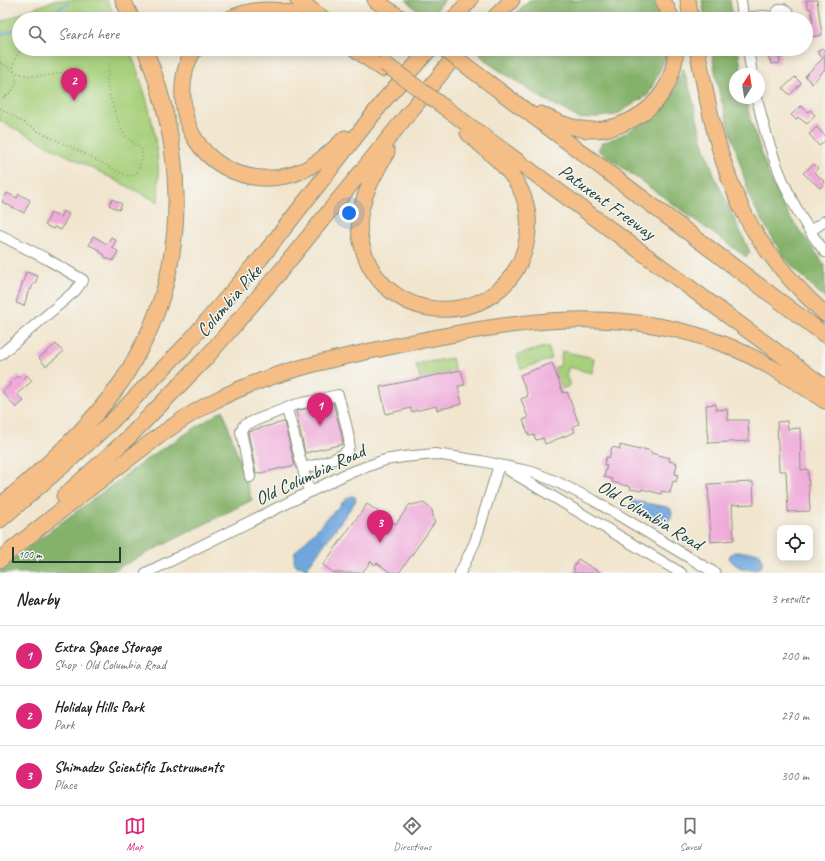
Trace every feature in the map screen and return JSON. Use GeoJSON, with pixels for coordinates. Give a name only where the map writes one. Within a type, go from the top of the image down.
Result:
{"type":"FeatureCollection","features":[{"type":"Feature","properties":{"kind":"highway"},"geometry":{"type":"LineString","coordinates":[[123,0],[129,12]]}},
{"type":"Feature","properties":{"kind":"highway"},"geometry":{"type":"LineString","coordinates":[[288,0],[304,12]]}},
{"type":"Feature","properties":{"kind":"highway"},"geometry":{"type":"LineString","coordinates":[[298,0],[314,12]]}},
{"type":"Feature","properties":{"kind":"highway"},"geometry":{"type":"LineString","coordinates":[[375,0],[392,12]]}},
{"type":"Feature","properties":{"kind":"highway"},"geometry":{"type":"LineString","coordinates":[[384,0],[398,12]]}},
{"type":"Feature","properties":{"kind":"highway"},"geometry":{"type":"LineString","coordinates":[[452,12],[460,0]]}},
{"type":"Feature","properties":{"kind":"highway"},"geometry":{"type":"LineString","coordinates":[[460,12],[470,0]]}},
{"type":"Feature","properties":{"kind":"highway"},"geometry":{"type":"LineString","coordinates":[[491,12],[500,0]]}},
{"type":"Feature","properties":{"kind":"highway"},"geometry":{"type":"LineString","coordinates":[[500,12],[512,0]]}},
{"type":"Feature","properties":{"kind":"highway"},"geometry":{"type":"LineString","coordinates":[[663,0],[669,12]]}},
{"type":"Feature","properties":{"kind":"highway"},"geometry":{"type":"LineString","coordinates":[[688,0],[690,12]]}},
{"type":"Feature","properties":{"kind":"highway"},"geometry":{"type":"LineString","coordinates":[[249,12],[268,10],[287,12]]}},
{"type":"Feature","properties":{"kind":"highway"},"geometry":{"type":"LineString","coordinates":[[0,506],[64,448],[102,407],[122,380],[136,357],[158,309],[171,262],[175,238],[177,187],[171,142],[164,108],[157,81],[148,56]]}},
{"type":"Feature","properties":{"kind":"highway"},"geometry":{"type":"LineString","coordinates":[[192,56],[184,77],[182,91],[186,119],[191,133],[198,145],[222,166],[236,173],[250,177],[281,177],[305,169],[330,152],[386,98]]}},
{"type":"Feature","properties":{"kind":"highway"},"geometry":{"type":"LineString","coordinates":[[367,56],[383,66]]}},
{"type":"Feature","properties":{"kind":"highway","name":"Patuxent Freeway"},"geometry":{"type":"LineString","coordinates":[[372,56],[383,66],[825,387]]}},
{"type":"Feature","properties":{"kind":"highway","name":"Columbia Pike"},"geometry":{"type":"LineString","coordinates":[[0,520],[72,458],[112,421],[187,344],[261,258],[386,98],[424,56]]}},
{"type":"Feature","properties":{"kind":"highway","name":"Patuxent Freeway"},"geometry":{"type":"LineString","coordinates":[[453,56],[825,335]]}},
{"type":"Feature","properties":{"kind":"highway","name":"Columbia Pike"},"geometry":{"type":"LineString","coordinates":[[0,552],[87,476],[164,402],[205,359],[279,273],[456,56]]}},
{"type":"Feature","properties":{"kind":"highway"},"geometry":{"type":"LineString","coordinates":[[485,80],[555,122],[582,129],[596,130],[622,124],[642,114],[666,88],[675,56]]}},
{"type":"Feature","properties":{"kind":"highway"},"geometry":{"type":"LineString","coordinates":[[699,56],[713,122],[726,171],[745,215],[775,262],[792,282],[825,314]]}},
{"type":"Feature","properties":{"kind":"highway"},"geometry":{"type":"LineString","coordinates":[[419,101],[377,170],[363,203],[360,223],[361,242],[365,255],[376,276],[396,296],[418,307],[431,309],[453,309],[475,304],[488,298],[498,290],[518,267],[527,240],[528,225],[524,198],[509,172],[442,109]]}},
{"type":"Feature","properties":{"kind":"highway"},"geometry":{"type":"LineString","coordinates":[[468,133],[541,186],[620,237]]}},
{"type":"Feature","properties":{"kind":"highway"},"geometry":{"type":"LineString","coordinates":[[0,560],[36,529],[157,437],[187,416],[215,400],[275,376],[305,367],[405,344],[516,324],[548,320],[578,319],[636,322],[697,335],[726,345],[779,371],[825,401]]}},
{"type":"Feature","properties":{"kind":"street"},"geometry":{"type":"LineString","coordinates":[[741,0],[742,12]]}},
{"type":"Feature","properties":{"kind":"street"},"geometry":{"type":"LineString","coordinates":[[749,56],[751,68]]}},
{"type":"Feature","properties":{"kind":"street"},"geometry":{"type":"LineString","coordinates":[[758,104],[774,161],[789,196],[810,231],[825,252]]}},
{"type":"Feature","properties":{"kind":"street"},"geometry":{"type":"LineString","coordinates":[[810,231],[825,221]]}},
{"type":"Feature","properties":{"kind":"street"},"geometry":{"type":"LineString","coordinates":[[0,235],[83,280],[75,291],[0,355]]}},
{"type":"Feature","properties":{"kind":"street"},"geometry":{"type":"LineString","coordinates":[[250,477],[241,431],[244,425],[294,405],[338,395],[350,442],[348,450],[326,462],[303,468]]}},
{"type":"Feature","properties":{"kind":"street"},"geometry":{"type":"LineString","coordinates":[[287,409],[309,492]]}},
{"type":"Feature","properties":{"kind":"street","name":"Old Columbia Road"},"geometry":{"type":"LineString","coordinates":[[146,573],[352,471],[402,456],[435,454],[450,455],[532,472],[555,481],[578,491],[715,573]]}},
{"type":"Feature","properties":{"kind":"street"},"geometry":{"type":"LineString","coordinates":[[460,573],[475,542],[499,466]]}},
{"type":"Feature","properties":{"kind":"street","name":"Old Columbia Road"},"geometry":{"type":"LineString","coordinates":[[499,466],[530,482],[681,573]]}},
{"type":"Feature","properties":{"kind":"path"},"geometry":{"type":"LineString","coordinates":[[0,100],[10,94],[17,79],[14,70],[16,56]]}},
{"type":"Feature","properties":{"kind":"path"},"geometry":{"type":"LineString","coordinates":[[0,108],[34,129],[123,174],[129,176],[136,175],[144,156],[141,149],[122,132],[108,91],[107,81],[110,62],[109,56]]}},
{"type":"Feature","properties":{"kind":"path"},"geometry":{"type":"LineString","coordinates":[[0,63],[25,76],[72,71]]}},
{"type":"Feature","properties":{"kind":"green space"},"geometry":{"type":"Polygon","coordinates":[[[55,0],[107,0],[113,12],[25,12],[55,0]]]}},
{"type":"Feature","properties":{"kind":"green space"},"geometry":{"type":"Polygon","coordinates":[[[406,0],[445,0],[435,12],[419,12],[406,0]]]}},
{"type":"Feature","properties":{"kind":"green space"},"geometry":{"type":"Polygon","coordinates":[[[529,0],[651,0],[660,12],[518,12],[529,0]]]}},
{"type":"Feature","properties":{"kind":"green space"},"geometry":{"type":"Polygon","coordinates":[[[702,0],[730,0],[732,12],[704,12],[702,0]]]}},
{"type":"Feature","properties":{"kind":"green space"},"geometry":{"type":"Polygon","coordinates":[[[12,17],[12,56],[132,56],[143,87],[156,143],[158,162],[158,202],[0,121],[0,22],[12,17]]]}},
{"type":"Feature","properties":{"kind":"green space"},"geometry":{"type":"Polygon","coordinates":[[[481,56],[666,57],[648,95],[616,115],[580,119],[540,97],[488,63],[481,56]]]}},
{"type":"Feature","properties":{"kind":"green space"},"geometry":{"type":"Polygon","coordinates":[[[712,56],[739,56],[741,68],[729,68],[729,104],[747,104],[750,118],[769,176],[789,216],[825,265],[825,299],[784,258],[751,201],[719,92],[712,56]]]}},
{"type":"Feature","properties":{"kind":"green space"},"geometry":{"type":"Polygon","coordinates":[[[683,68],[691,93],[702,139],[715,177],[750,252],[746,257],[598,150],[602,143],[624,134],[654,113],[670,95],[683,68]]]}},
{"type":"Feature","properties":{"kind":"green space"},"geometry":{"type":"Polygon","coordinates":[[[548,346],[552,359],[521,369],[517,355],[548,346]]]}},
{"type":"Feature","properties":{"kind":"green space"},"geometry":{"type":"Polygon","coordinates":[[[562,351],[594,358],[592,373],[569,367],[566,375],[570,386],[561,389],[554,368],[560,366],[562,351]]]}},
{"type":"Feature","properties":{"kind":"green space"},"geometry":{"type":"Polygon","coordinates":[[[452,358],[455,371],[420,379],[416,364],[452,358]]]}},
{"type":"Feature","properties":{"kind":"green space"},"geometry":{"type":"Polygon","coordinates":[[[223,410],[252,500],[108,573],[0,573],[0,568],[151,456],[223,410]]]}},
{"type":"Feature","properties":{"kind":"water"},"geometry":{"type":"Polygon","coordinates":[[[351,496],[356,498],[355,502],[307,568],[297,566],[294,562],[295,552],[346,499],[351,496]]]}},
{"type":"Feature","properties":{"kind":"water"},"geometry":{"type":"Polygon","coordinates":[[[634,501],[668,507],[671,509],[671,519],[666,522],[646,514],[633,505],[632,502],[634,501]]]}},
{"type":"Feature","properties":{"kind":"water"},"geometry":{"type":"Polygon","coordinates":[[[734,552],[760,553],[762,566],[753,569],[744,569],[736,565],[729,558],[734,552]]]}},
{"type":"Feature","properties":{"kind":"building"},"geometry":{"type":"Polygon","coordinates":[[[806,0],[817,0],[822,35],[813,37],[813,12],[812,12],[811,8],[808,9],[806,0]]]}},
{"type":"Feature","properties":{"kind":"building"},"geometry":{"type":"Polygon","coordinates":[[[822,48],[824,50],[825,69],[812,84],[805,76],[823,58],[817,52],[822,48]]]}},
{"type":"Feature","properties":{"kind":"building"},"geometry":{"type":"Polygon","coordinates":[[[768,56],[781,56],[781,58],[779,58],[780,63],[771,64],[768,56]]]}},
{"type":"Feature","properties":{"kind":"building"},"geometry":{"type":"Polygon","coordinates":[[[795,77],[801,83],[790,95],[783,88],[795,77]]]}},
{"type":"Feature","properties":{"kind":"building"},"geometry":{"type":"Polygon","coordinates":[[[801,106],[808,112],[810,110],[815,115],[807,124],[798,117],[796,120],[791,115],[801,106]]]}},
{"type":"Feature","properties":{"kind":"building"},"geometry":{"type":"Polygon","coordinates":[[[817,127],[825,136],[825,141],[819,146],[809,134],[817,127]]]}},
{"type":"Feature","properties":{"kind":"building"},"geometry":{"type":"Polygon","coordinates":[[[814,164],[818,168],[814,172],[825,182],[820,188],[803,173],[814,164]]]}},
{"type":"Feature","properties":{"kind":"building"},"geometry":{"type":"Polygon","coordinates":[[[7,193],[17,198],[19,194],[30,200],[24,213],[2,202],[7,193]]]}},
{"type":"Feature","properties":{"kind":"building"},"geometry":{"type":"Polygon","coordinates":[[[112,199],[122,204],[119,210],[109,205],[112,199]]]}},
{"type":"Feature","properties":{"kind":"building"},"geometry":{"type":"Polygon","coordinates":[[[63,211],[69,214],[61,230],[54,227],[53,229],[45,225],[51,213],[60,217],[63,211]]]}},
{"type":"Feature","properties":{"kind":"building"},"geometry":{"type":"Polygon","coordinates":[[[93,236],[107,244],[111,237],[116,240],[112,248],[118,251],[113,261],[104,257],[105,255],[99,252],[100,250],[89,245],[93,236]]]}},
{"type":"Feature","properties":{"kind":"building"},"geometry":{"type":"Polygon","coordinates":[[[26,272],[38,276],[31,290],[29,289],[24,306],[16,303],[26,272]]]}},
{"type":"Feature","properties":{"kind":"building"},"geometry":{"type":"Polygon","coordinates":[[[56,344],[63,352],[46,366],[39,358],[56,344]]]}},
{"type":"Feature","properties":{"kind":"building"},"geometry":{"type":"Polygon","coordinates":[[[552,363],[563,393],[567,392],[579,424],[573,426],[575,432],[545,444],[543,438],[536,440],[534,435],[529,436],[523,420],[528,418],[521,399],[528,396],[520,375],[552,363]]]}},
{"type":"Feature","properties":{"kind":"building"},"geometry":{"type":"Polygon","coordinates":[[[461,370],[465,385],[458,386],[462,404],[437,410],[436,406],[411,412],[411,408],[386,414],[380,387],[461,370]]]}},
{"type":"Feature","properties":{"kind":"building"},"geometry":{"type":"Polygon","coordinates":[[[18,375],[22,379],[27,375],[32,381],[17,394],[24,401],[16,408],[2,392],[18,375]]]}},
{"type":"Feature","properties":{"kind":"building"},"geometry":{"type":"Polygon","coordinates":[[[333,403],[343,444],[305,453],[296,411],[333,403]]]}},
{"type":"Feature","properties":{"kind":"building"},"geometry":{"type":"Polygon","coordinates":[[[716,404],[716,410],[727,409],[728,420],[748,420],[749,441],[708,443],[706,405],[716,404]]]}},
{"type":"Feature","properties":{"kind":"building"},"geometry":{"type":"Polygon","coordinates":[[[787,421],[788,429],[800,428],[801,470],[808,469],[810,511],[788,512],[786,471],[779,471],[777,422],[787,421]]]}},
{"type":"Feature","properties":{"kind":"building"},"geometry":{"type":"Polygon","coordinates":[[[284,422],[295,465],[256,474],[248,431],[284,422]]]}},
{"type":"Feature","properties":{"kind":"building"},"geometry":{"type":"Polygon","coordinates":[[[620,445],[651,451],[651,453],[670,458],[669,461],[677,463],[675,474],[678,475],[676,482],[673,481],[670,493],[662,491],[661,494],[642,489],[641,491],[630,489],[631,487],[612,482],[612,479],[604,477],[607,465],[604,465],[606,457],[609,458],[612,447],[620,449],[620,445]]]}},
{"type":"Feature","properties":{"kind":"building"},"geometry":{"type":"Polygon","coordinates":[[[753,482],[754,504],[732,505],[734,540],[711,542],[708,484],[753,482]]]}},
{"type":"Feature","properties":{"kind":"building"},"geometry":{"type":"Polygon","coordinates":[[[367,504],[396,524],[410,504],[425,504],[432,510],[435,522],[399,573],[391,573],[377,563],[375,565],[371,561],[362,573],[334,573],[323,565],[367,504]]]}},
{"type":"Feature","properties":{"kind":"building"},"geometry":{"type":"Polygon","coordinates":[[[578,559],[601,573],[573,573],[575,569],[573,568],[578,559]]]}},
{"type":"Feature","properties":{"kind":"waterway"},"geometry":{"type":"LineString","coordinates":[[52,12],[68,4]]}},
{"type":"Feature","properties":{"kind":"waterway"},"geometry":{"type":"LineString","coordinates":[[0,35],[12,31]]}},
{"type":"Feature","properties":{"kind":"place","name":"Holiday Hills Park"},"geometry":{"type":"Point","coordinates":[74,101]}},
{"type":"Feature","properties":{"kind":"place","name":"Extra Space Storage"},"geometry":{"type":"Point","coordinates":[320,426]}},
{"type":"Feature","properties":{"kind":"place","name":"Shimadzu Scientific Instruments"},"geometry":{"type":"Point","coordinates":[380,543]}}]}
